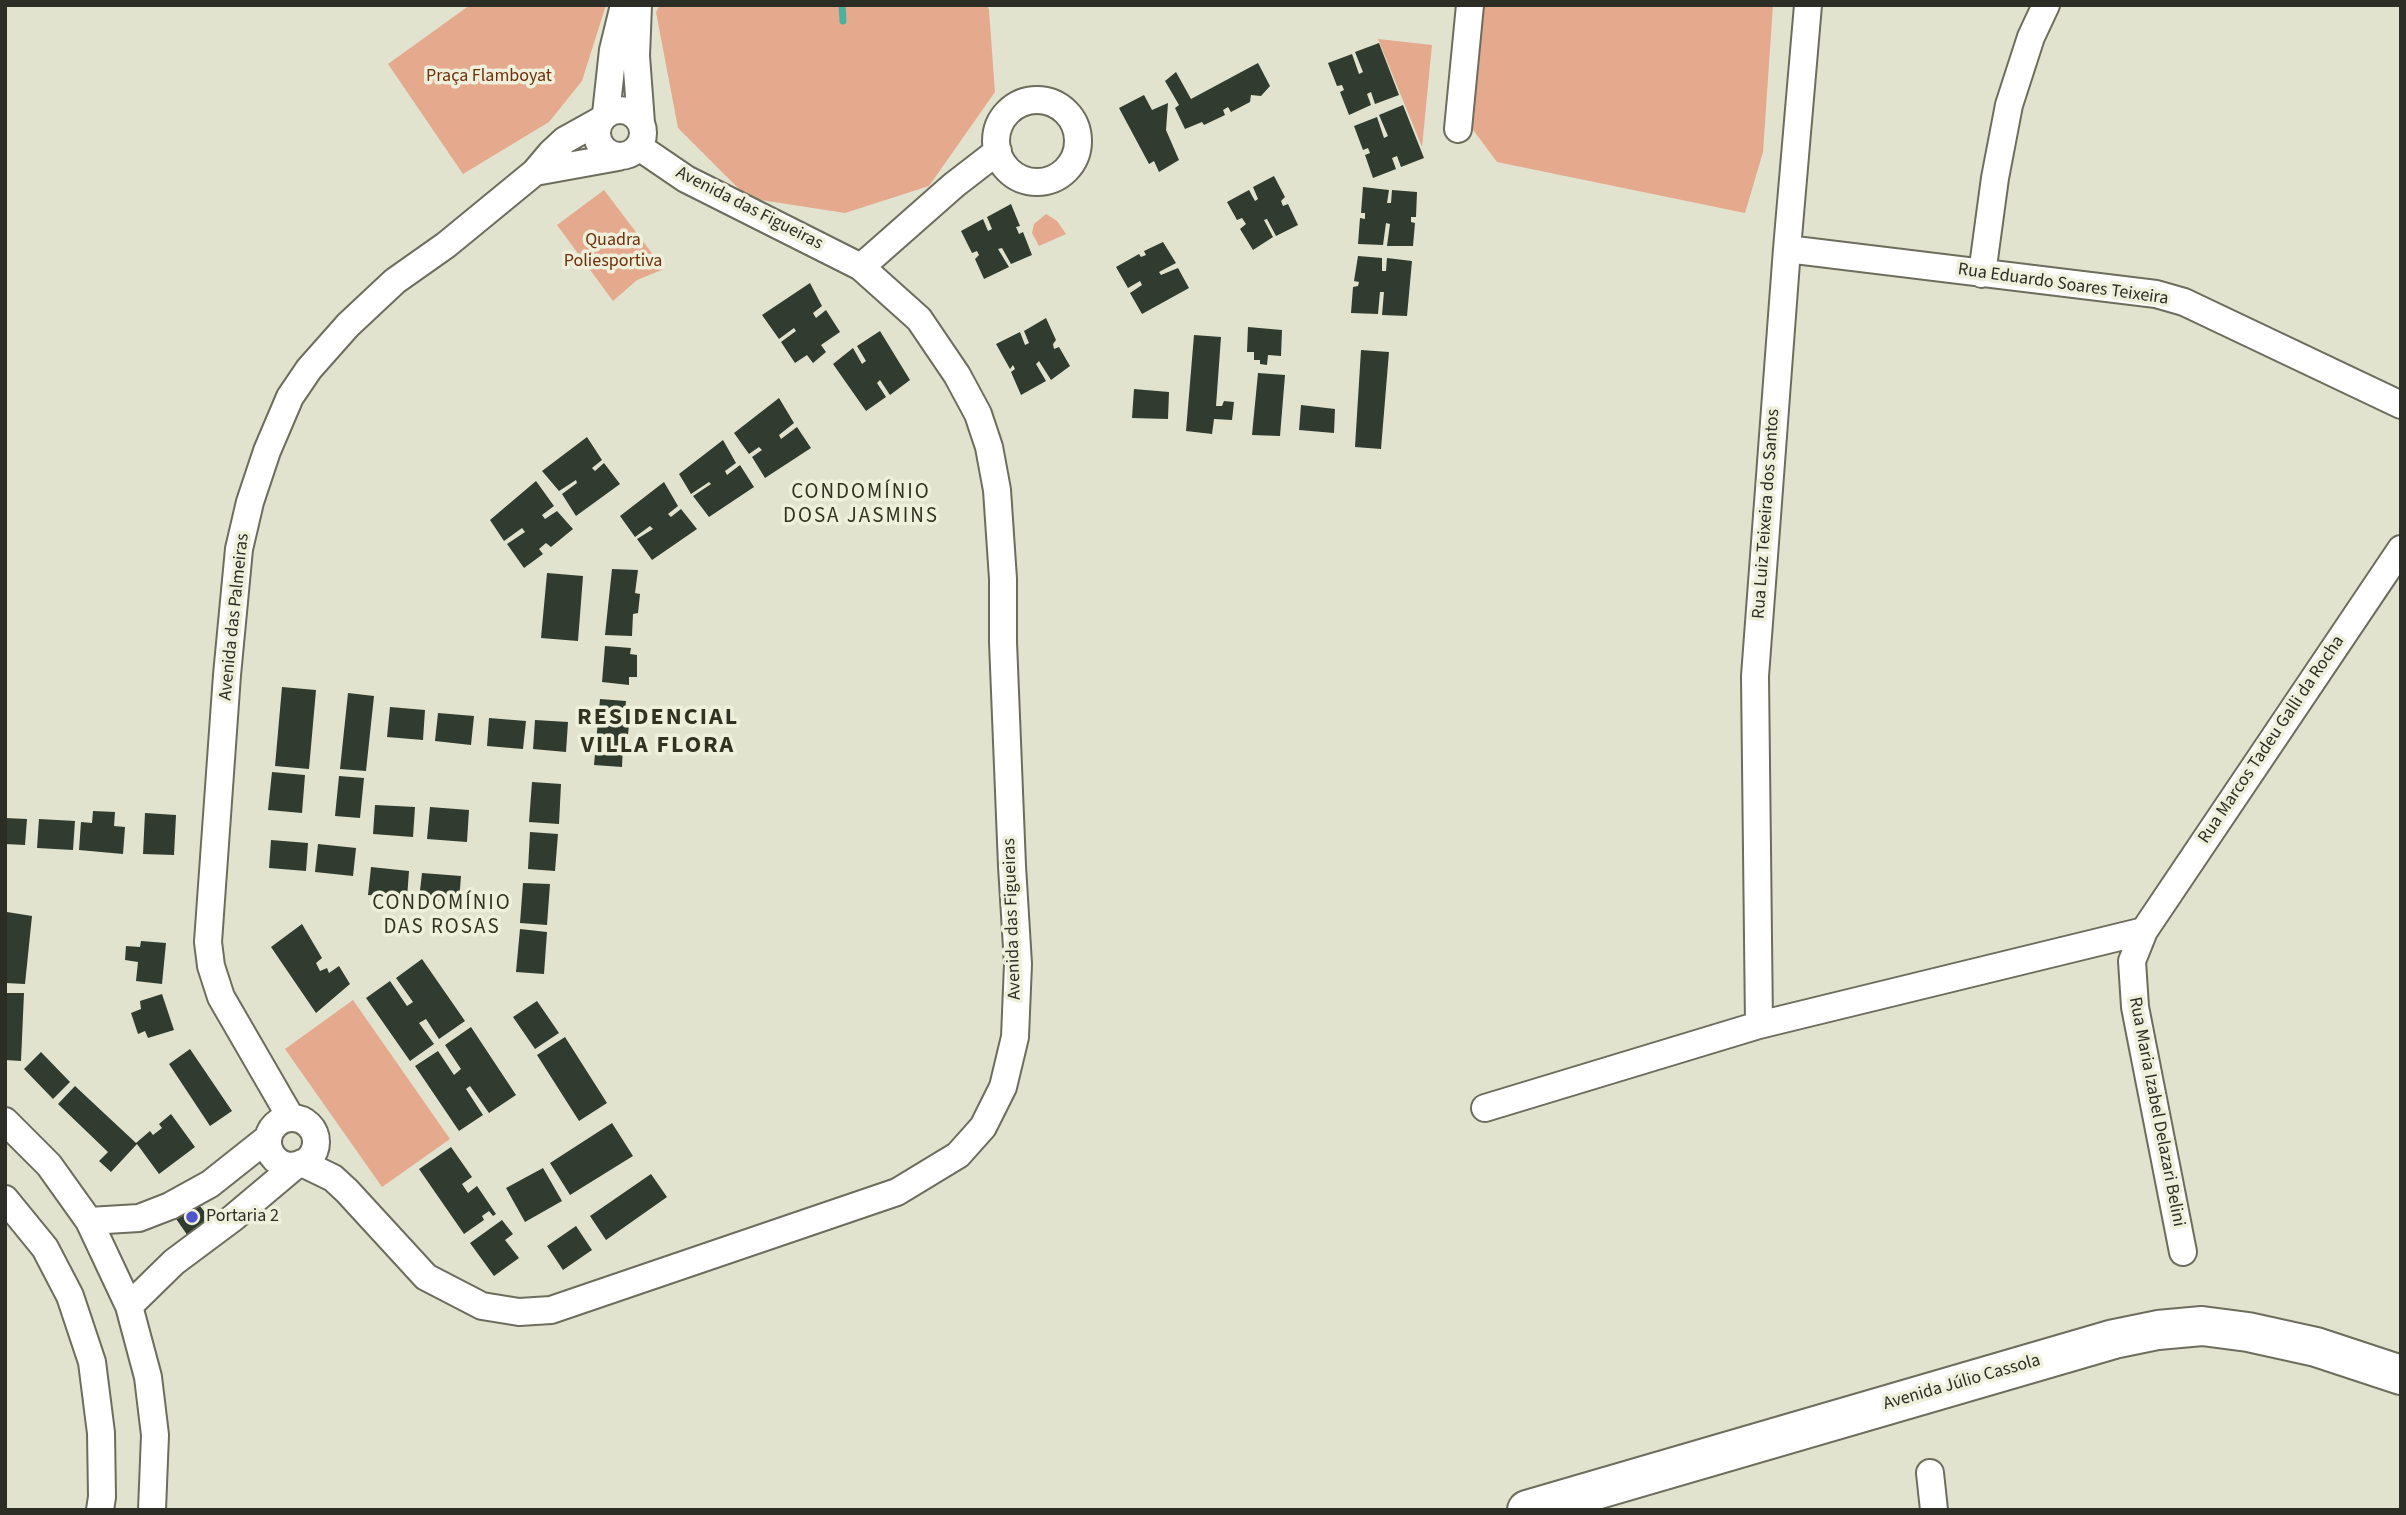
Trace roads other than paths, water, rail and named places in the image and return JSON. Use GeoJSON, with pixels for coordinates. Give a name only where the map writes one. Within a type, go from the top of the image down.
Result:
{"type":"FeatureCollection","features":[{"type":"Feature","properties":{"kind":"main road","name":"Avenida Júlio Cassola"},"geometry":{"type":"LineString","coordinates":[[1527,1510],[2114,1339],[2158,1330],[2202,1326],[2248,1332],[2316,1348],[2401,1375]]}},
{"type":"Feature","properties":{"kind":"street"},"geometry":{"type":"LineString","coordinates":[[604,117],[613,50],[624,5]]}},
{"type":"Feature","properties":{"kind":"street"},"geometry":{"type":"LineString","coordinates":[[633,142],[638,5]]}},
{"type":"Feature","properties":{"kind":"street"},"geometry":{"type":"LineString","coordinates":[[1458,129],[1471,5]]}},
{"type":"Feature","properties":{"kind":"street","name":"Rua Luiz Teixeira dos Santos"},"geometry":{"type":"LineString","coordinates":[[1759,1024],[1755,676],[1808,5]]}},
{"type":"Feature","properties":{"kind":"street"},"geometry":{"type":"LineString","coordinates":[[1982,274],[1995,178],[2009,105],[2031,37],[2046,5]]}},
{"type":"Feature","properties":{"kind":"street"},"geometry":{"type":"LineString","coordinates":[[614,110],[630,112],[633,142],[610,155],[599,143],[597,127],[604,117],[614,110]]}},
{"type":"Feature","properties":{"kind":"street","name":"Avenida das Palmeiras"},"geometry":{"type":"LineString","coordinates":[[291,1118],[221,997],[211,966],[208,943],[239,549],[250,502],[267,451],[290,397],[309,369],[348,325],[395,281],[446,244],[535,172],[565,140],[604,117]]}},
{"type":"Feature","properties":{"kind":"street","name":"Avenida das Palmeiras"},"geometry":{"type":"LineString","coordinates":[[535,172],[633,142]]}},
{"type":"Feature","properties":{"kind":"street","name":"Avenida das Figueiras"},"geometry":{"type":"LineString","coordinates":[[299,1164],[333,1178],[426,1277],[482,1306],[519,1312],[551,1310],[897,1192],[958,1155],[984,1127],[1003,1087],[1015,1037],[1018,964],[998,490],[989,447],[978,414],[957,375],[919,319],[861,267],[686,179],[633,142]]}},
{"type":"Feature","properties":{"kind":"street"},"geometry":{"type":"LineString","coordinates":[[861,267],[954,185],[998,151]]}},
{"type":"Feature","properties":{"kind":"street","name":"Rua Eduardo Soares Teixeira"},"geometry":{"type":"LineString","coordinates":[[1787,249],[2157,295],[2184,302],[2401,405]]}},
{"type":"Feature","properties":{"kind":"street","name":"Rua Marcos Tadeu Galli da Rocha"},"geometry":{"type":"LineString","coordinates":[[2144,931],[2401,549]]}},
{"type":"Feature","properties":{"kind":"street"},"geometry":{"type":"LineString","coordinates":[[1485,1108],[1759,1024],[2144,931]]}},
{"type":"Feature","properties":{"kind":"street","name":"Rua Maria Izabel Delazari Belini"},"geometry":{"type":"LineString","coordinates":[[2144,931],[2132,961],[2131,983],[2183,1252]]}},
{"type":"Feature","properties":{"kind":"street"},"geometry":{"type":"LineString","coordinates":[[89,1221],[139,1218],[170,1206],[210,1184],[268,1138],[276,1124],[291,1118],[306,1122],[315,1136],[313,1152],[174,1262],[129,1306]]}},
{"type":"Feature","properties":{"kind":"street"},"geometry":{"type":"LineString","coordinates":[[5,1121],[49,1165],[89,1221],[129,1306],[148,1377],[155,1435],[152,1510]]}},
{"type":"Feature","properties":{"kind":"street"},"geometry":{"type":"LineString","coordinates":[[268,1138],[268,1146],[275,1159],[282,1163],[299,1164]]}},
{"type":"Feature","properties":{"kind":"street"},"geometry":{"type":"LineString","coordinates":[[5,1199],[45,1248],[69,1296],[92,1362],[101,1433],[100,1510]]}},
{"type":"Feature","properties":{"kind":"street"},"geometry":{"type":"LineString","coordinates":[[1930,1473],[1934,1510]]}},
{"type":"Feature","properties":{"kind":"waterway"},"geometry":{"type":"LineString","coordinates":[[842,5],[843,21]]}},
{"type":"Feature","properties":{"kind":"place","name":"Portaria 2"},"geometry":{"type":"Point","coordinates":[192,1217]}},
{"type":"Feature","properties":{"kind":"district","name":"CONDOMÍNIO DOSA JASMINS"},"geometry":{"type":"Point","coordinates":[861,505]}},
{"type":"Feature","properties":{"kind":"district","name":"RESIDENCIAL VILLA FLORA"},"geometry":{"type":"Point","coordinates":[658,733]}},
{"type":"Feature","properties":{"kind":"district","name":"CONDOMÍNIO DAS ROSAS"},"geometry":{"type":"Point","coordinates":[442,916]}},
{"type":"Feature","properties":{"kind":"park label","name":"Praça Flamboyat"},"geometry":{"type":"Point","coordinates":[489,77]}},
{"type":"Feature","properties":{"kind":"park label","name":"Quadra Poliesportiva"},"geometry":{"type":"Point","coordinates":[613,251]}}]}
